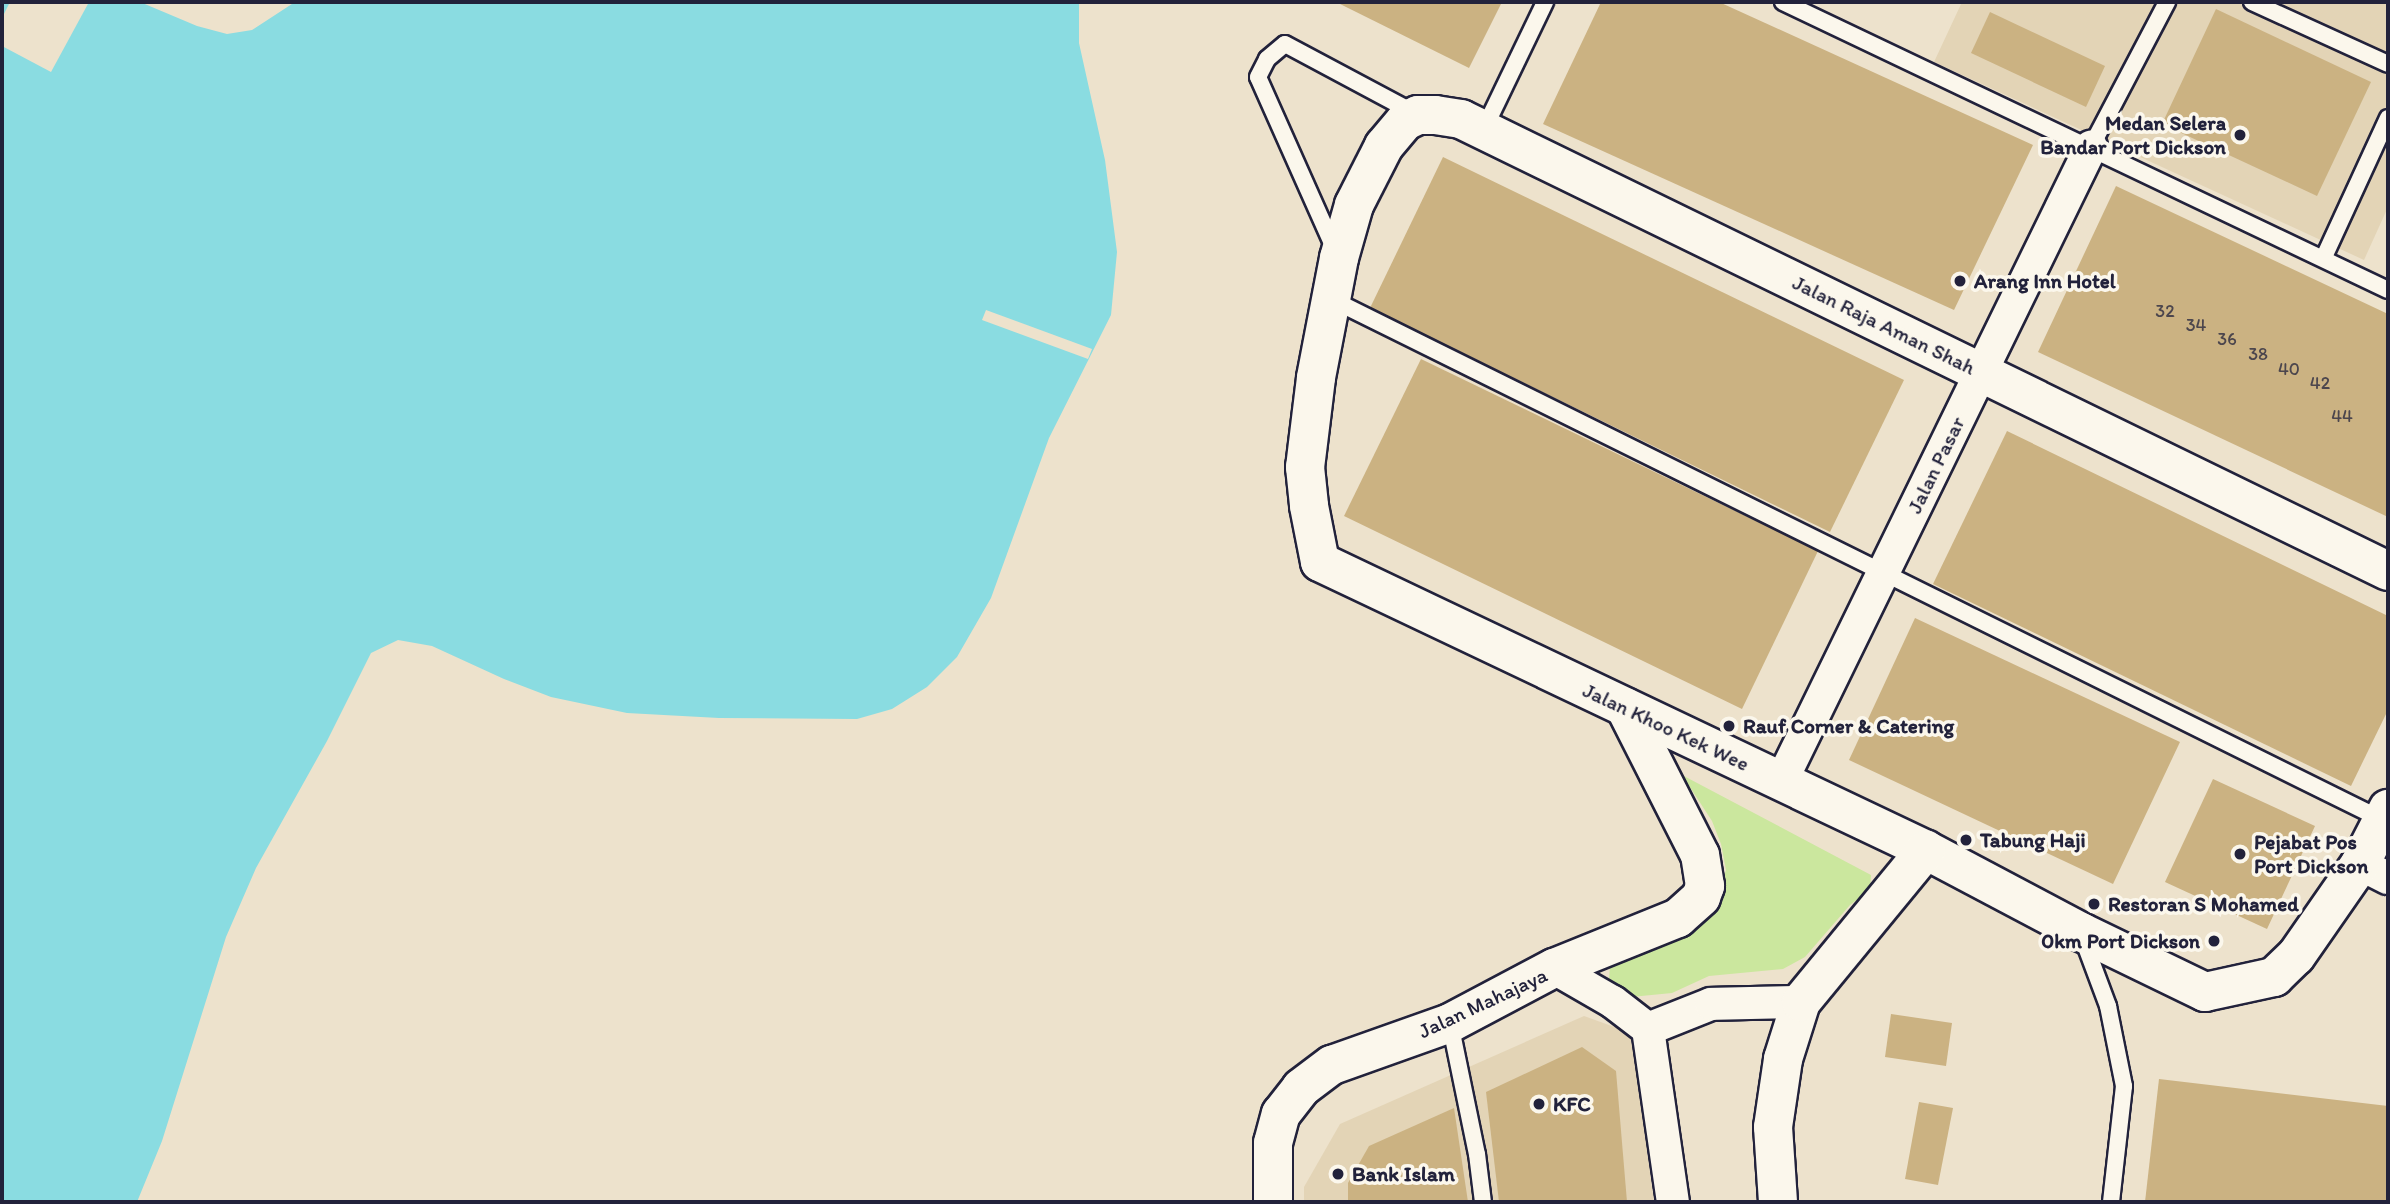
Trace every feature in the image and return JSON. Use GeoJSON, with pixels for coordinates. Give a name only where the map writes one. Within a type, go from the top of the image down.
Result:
{"type":"FeatureCollection","features":[{"type":"Feature","properties":{"kind":"street","name":"Jalan Raja Aman Shah"},"geometry":{"type":"LineString","coordinates":[[1418,115],[1461,119],[1484,129],[2388,571]]}},
{"type":"Feature","properties":{"kind":"street","name":"Jalan Khoo Kek Wee"},"geometry":{"type":"LineString","coordinates":[[1418,115],[1405,121],[1384,146],[1354,205],[1339,258],[1316,378],[1305,467],[1309,506],[1320,562],[1926,850],[2081,932],[2205,992],[2274,977],[2296,956],[2374,871],[2386,815]]}},
{"type":"Feature","properties":{"kind":"street","name":"Jalan Pasar"},"geometry":{"type":"LineString","coordinates":[[1781,782],[2091,147]]}},
{"type":"Feature","properties":{"kind":"street"},"geometry":{"type":"LineString","coordinates":[[1553,968],[1678,918],[1701,897],[1705,886],[1700,855],[1625,707]]}},
{"type":"Feature","properties":{"kind":"street"},"geometry":{"type":"LineString","coordinates":[[1778,1202],[1773,1127],[1783,1059],[1801,1002],[1926,850]]}},
{"type":"Feature","properties":{"kind":"street","name":"Jalan Mahajaya"},"geometry":{"type":"LineString","coordinates":[[1273,1202],[1273,1143],[1282,1114],[1301,1088],[1332,1065],[1450,1023],[1553,968],[1613,1002],[1648,1029]]}},
{"type":"Feature","properties":{"kind":"street"},"geometry":{"type":"LineString","coordinates":[[1673,1202],[1648,1029],[1711,1004],[1801,1002]]}},
{"type":"Feature","properties":{"kind":"lane"},"geometry":{"type":"LineString","coordinates":[[1484,129],[1545,2]]}},
{"type":"Feature","properties":{"kind":"lane"},"geometry":{"type":"LineString","coordinates":[[1783,2],[2324,257],[2388,290]]}},
{"type":"Feature","properties":{"kind":"lane"},"geometry":{"type":"LineString","coordinates":[[2091,147],[2167,2]]}},
{"type":"Feature","properties":{"kind":"lane"},"geometry":{"type":"LineString","coordinates":[[2252,2],[2388,64]]}},
{"type":"Feature","properties":{"kind":"lane"},"geometry":{"type":"LineString","coordinates":[[1339,258],[1301,179],[1258,77],[1267,59],[1285,44],[1418,115]]}},
{"type":"Feature","properties":{"kind":"lane"},"geometry":{"type":"LineString","coordinates":[[2324,257],[2388,118]]}},
{"type":"Feature","properties":{"kind":"lane"},"geometry":{"type":"LineString","coordinates":[[1333,300],[1883,573],[2386,815]]}},
{"type":"Feature","properties":{"kind":"lane"},"geometry":{"type":"LineString","coordinates":[[2081,932],[2108,1006],[2124,1086],[2111,1202]]}},
{"type":"Feature","properties":{"kind":"lane"},"geometry":{"type":"LineString","coordinates":[[1450,1023],[1477,1154],[1483,1202]]}},
{"type":"Feature","properties":{"kind":"shaded area","name":"Medan Selera Bandar Port Dickson"},"geometry":{"type":"Polygon","coordinates":[[[1962,2],[2388,2],[2388,207],[2364,260],[1934,62],[1962,2]]]}},
{"type":"Feature","properties":{"kind":"shaded area"},"geometry":{"type":"Polygon","coordinates":[[[1584,1016],[1631,1033],[1654,1202],[1304,1202],[1304,1187],[1340,1124],[1584,1016]]]}},
{"type":"Feature","properties":{"kind":"green space"},"geometry":{"type":"Polygon","coordinates":[[[1682,775],[1871,875],[1870,890],[1850,905],[1805,957],[1783,969],[1709,976],[1672,993],[1631,997],[1609,980],[1610,966],[1717,897],[1726,870],[1721,844],[1712,821],[1682,775]]]}},
{"type":"Feature","properties":{"kind":"water"},"geometry":{"type":"Polygon","coordinates":[[[2,2],[140,2],[197,26],[227,34],[252,30],[295,2],[1079,2],[1079,43],[1105,160],[1117,252],[1111,315],[1049,438],[991,598],[957,657],[927,687],[892,709],[857,719],[719,718],[627,713],[551,697],[432,646],[398,640],[371,653],[327,741],[256,868],[226,937],[162,1141],[137,1202],[2,1202],[2,2]]]}},
{"type":"Feature","properties":{"kind":"pier"},"geometry":{"type":"Polygon","coordinates":[[[10,2],[89,2],[51,72],[2,46],[2,18],[10,2]]]}},
{"type":"Feature","properties":{"kind":"pier"},"geometry":{"type":"Polygon","coordinates":[[[986,310],[1092,349],[1088,359],[982,320],[986,310]]]}},
{"type":"Feature","properties":{"kind":"building"},"geometry":{"type":"Polygon","coordinates":[[[1336,2],[1502,2],[1469,68],[1336,2]]]}},
{"type":"Feature","properties":{"kind":"building"},"geometry":{"type":"Polygon","coordinates":[[[1601,2],[1719,2],[2033,145],[1954,310],[1543,124],[1601,2]]]}},
{"type":"Feature","properties":{"kind":"building"},"geometry":{"type":"Polygon","coordinates":[[[2216,9],[2371,82],[2317,196],[2162,124],[2216,9]]]}},
{"type":"Feature","properties":{"kind":"building"},"geometry":{"type":"Polygon","coordinates":[[[1990,12],[2105,66],[2086,107],[1971,53],[1990,12]]]}},
{"type":"Feature","properties":{"kind":"building"},"geometry":{"type":"Polygon","coordinates":[[[1443,157],[1904,380],[1830,532],[1370,308],[1443,157]]]}},
{"type":"Feature","properties":{"kind":"building"},"geometry":{"type":"Polygon","coordinates":[[[2116,186],[2388,314],[2388,517],[2038,352],[2116,186]]]}},
{"type":"Feature","properties":{"kind":"building"},"geometry":{"type":"Polygon","coordinates":[[[1421,359],[1818,551],[1742,709],[1344,516],[1421,359]]]}},
{"type":"Feature","properties":{"kind":"building"},"geometry":{"type":"Polygon","coordinates":[[[2007,431],[2388,616],[2388,710],[2351,786],[1933,584],[2007,431]]]}},
{"type":"Feature","properties":{"kind":"building"},"geometry":{"type":"Polygon","coordinates":[[[1915,618],[2180,742],[2113,884],[1849,760],[1915,618]]]}},
{"type":"Feature","properties":{"kind":"building","name":"Pejabat Pos Port Dickson"},"geometry":{"type":"Polygon","coordinates":[[[2213,779],[2315,826],[2267,929],[2165,882],[2213,779]]]}},
{"type":"Feature","properties":{"kind":"building"},"geometry":{"type":"Polygon","coordinates":[[[1891,1014],[1952,1023],[1946,1066],[1885,1057],[1891,1014]]]}},
{"type":"Feature","properties":{"kind":"building"},"geometry":{"type":"Polygon","coordinates":[[[1582,1047],[1616,1071],[1627,1202],[1499,1202],[1486,1092],[1582,1047]]]}},
{"type":"Feature","properties":{"kind":"building"},"geometry":{"type":"Polygon","coordinates":[[[2159,1079],[2388,1106],[2388,1202],[2145,1202],[2159,1079]]]}},
{"type":"Feature","properties":{"kind":"building"},"geometry":{"type":"Polygon","coordinates":[[[1919,1102],[1953,1108],[1938,1185],[1905,1179],[1919,1102]]]}},
{"type":"Feature","properties":{"kind":"building"},"geometry":{"type":"Polygon","coordinates":[[[1454,1108],[1468,1202],[1348,1202],[1348,1183],[1369,1146],[1454,1108]]]}},
{"type":"Feature","properties":{"kind":"place","name":"Medan Selera Bandar Port Dickson"},"geometry":{"type":"Point","coordinates":[2240,135]}},
{"type":"Feature","properties":{"kind":"place","name":"Arang Inn Hotel"},"geometry":{"type":"Point","coordinates":[1960,281]}},
{"type":"Feature","properties":{"kind":"place","name":"Rauf Corner & Catering"},"geometry":{"type":"Point","coordinates":[1729,726]}},
{"type":"Feature","properties":{"kind":"place","name":"Tabung Haji"},"geometry":{"type":"Point","coordinates":[1966,840]}},
{"type":"Feature","properties":{"kind":"place","name":"Pejabat Pos Port Dickson"},"geometry":{"type":"Point","coordinates":[2240,854]}},
{"type":"Feature","properties":{"kind":"place","name":"Restoran S Mohamed"},"geometry":{"type":"Point","coordinates":[2094,904]}},
{"type":"Feature","properties":{"kind":"place","name":"0km Port Dickson"},"geometry":{"type":"Point","coordinates":[2214,941]}},
{"type":"Feature","properties":{"kind":"place","name":"KFC"},"geometry":{"type":"Point","coordinates":[1539,1104]}},
{"type":"Feature","properties":{"kind":"place","name":"Bank Islam"},"geometry":{"type":"Point","coordinates":[1338,1174]}}]}
